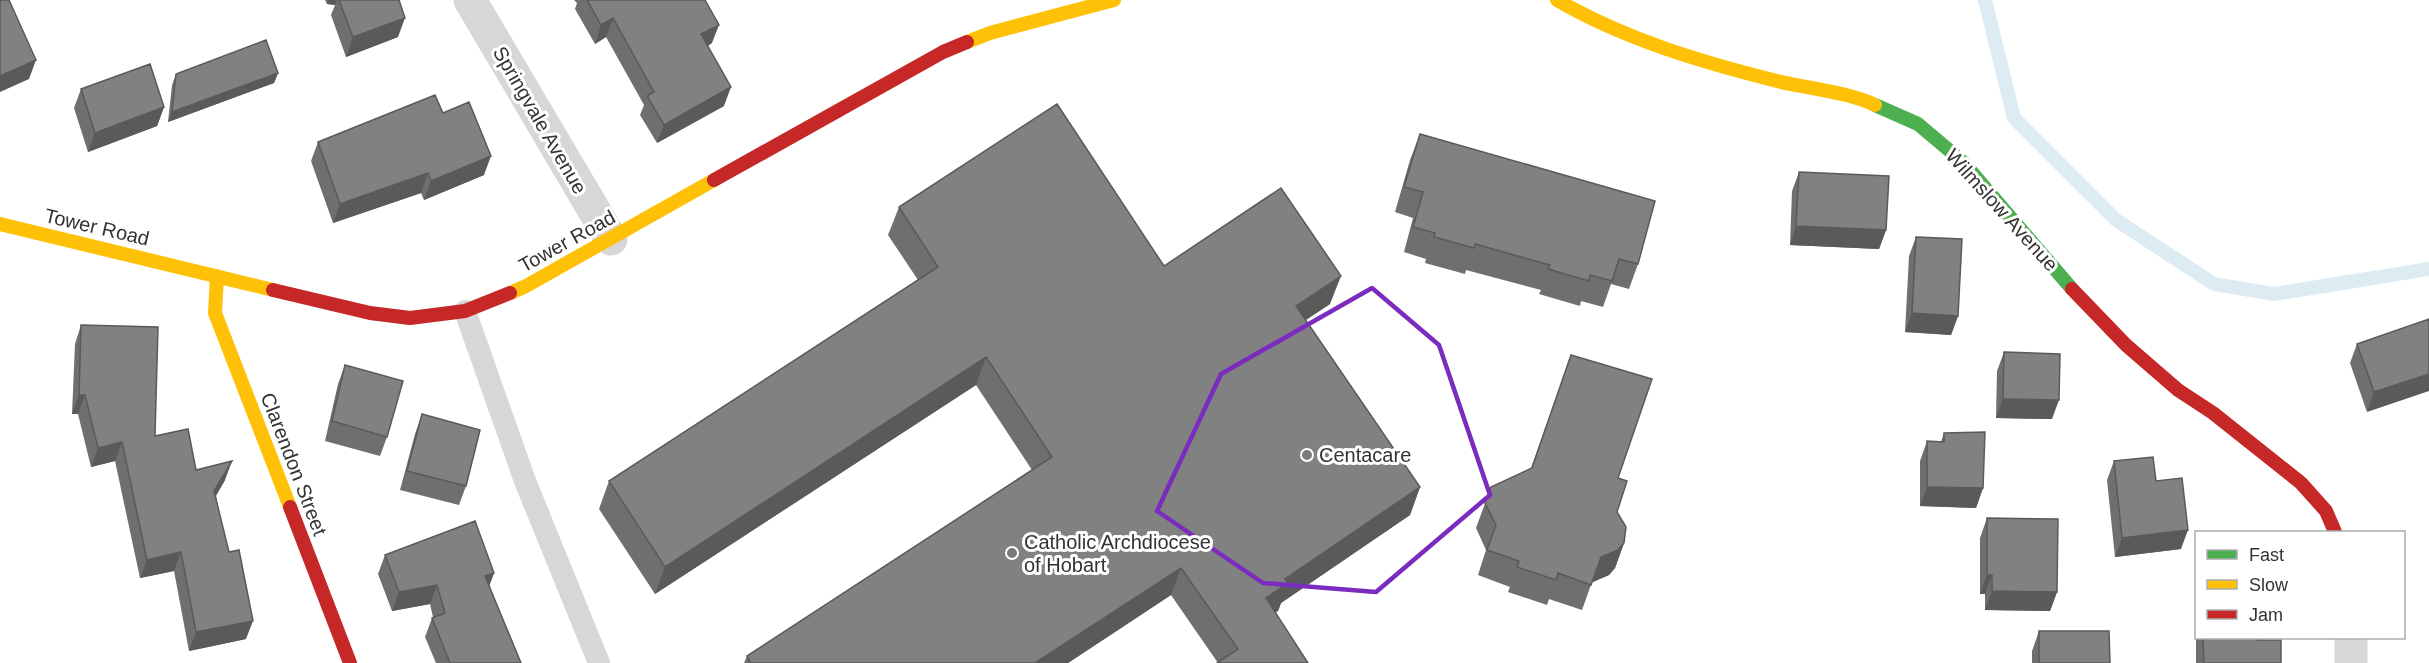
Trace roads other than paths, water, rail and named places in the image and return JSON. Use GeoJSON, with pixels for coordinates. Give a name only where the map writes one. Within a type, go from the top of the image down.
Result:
{"type":"FeatureCollection","features":[{"type":"Feature","properties":{"kind":"street","name":"Springvale Avenue"},"geometry":{"type":"LineString","coordinates":[[470,0],[610,239]]}},
{"type":"Feature","properties":{"kind":"street","name":"Tower Road"},"geometry":{"type":"LineString","coordinates":[[0,224],[370,313],[410,318],[465,311],[526,286],[944,52],[990,33],[1113,0]]}},
{"type":"Feature","properties":{"kind":"street","name":"Wilmslow Avenue"},"geometry":{"type":"LineString","coordinates":[[1557,0],[1586,17],[1644,42],[1774,80],[1869,102],[1918,124],[1963,162],[2071,288],[2127,345],[2178,390],[2213,413],[2301,483],[2326,512],[2335,531]]}},
{"type":"Feature","properties":{"kind":"street","name":"Clarendon Street"},"geometry":{"type":"LineString","coordinates":[[217,276],[215,313],[350,663]]}},
{"type":"Feature","properties":{"kind":"street"},"geometry":{"type":"LineString","coordinates":[[2350,639],[2350,663]]}},
{"type":"Feature","properties":{"kind":"lane"},"geometry":{"type":"LineString","coordinates":[[465,311],[525,481],[599,663]]}},
{"type":"Feature","properties":{"kind":"waterway"},"geometry":{"type":"LineString","coordinates":[[1985,0],[2014,118],[2116,220],[2214,284],[2274,294],[2429,269]]}},
{"type":"Feature","properties":{"kind":"place","name":"Centacare"},"geometry":{"type":"Point","coordinates":[1307,455]}},
{"type":"Feature","properties":{"kind":"place","name":"Catholic Archdiocese of Hobart"},"geometry":{"type":"Point","coordinates":[1012,553]}}]}
